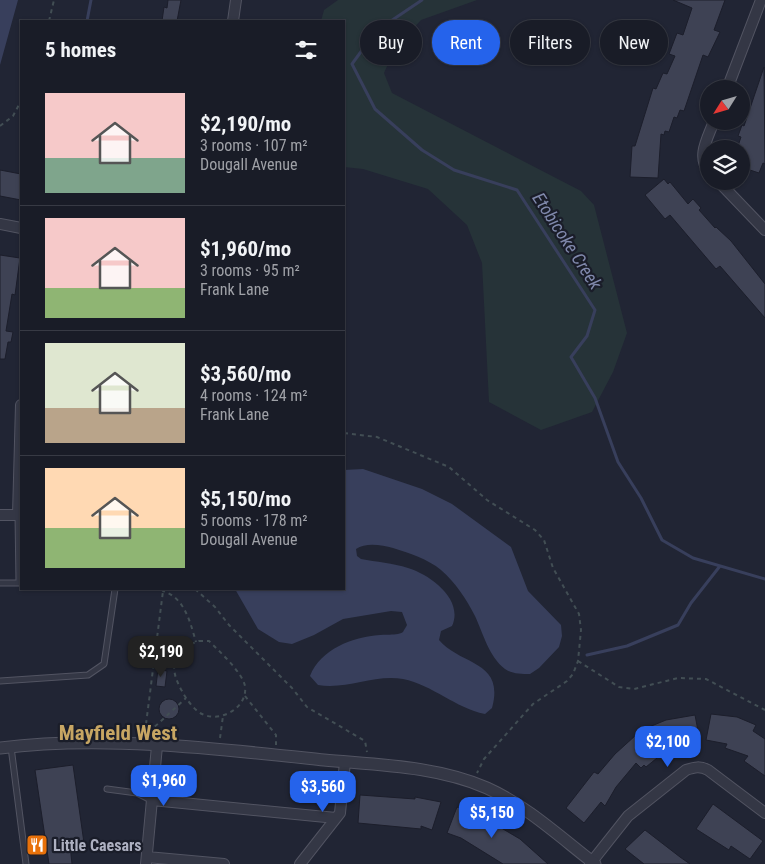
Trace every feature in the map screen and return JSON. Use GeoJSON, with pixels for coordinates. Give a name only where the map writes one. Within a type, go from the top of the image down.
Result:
{"type":"FeatureCollection","features":[{"type":"Feature","properties":{"kind":"street"},"geometry":{"type":"LineString","coordinates":[[233,20],[236,0]]}},
{"type":"Feature","properties":{"kind":"street"},"geometry":{"type":"LineString","coordinates":[[730,80],[761,0]]}},
{"type":"Feature","properties":{"kind":"street"},"geometry":{"type":"LineString","coordinates":[[727,190],[765,230]]}},
{"type":"Feature","properties":{"kind":"street"},"geometry":{"type":"LineString","coordinates":[[0,224],[20,228]]}},
{"type":"Feature","properties":{"kind":"street"},"geometry":{"type":"LineString","coordinates":[[0,515],[20,515]]}},
{"type":"Feature","properties":{"kind":"street"},"geometry":{"type":"LineString","coordinates":[[6,747],[73,744],[157,746],[369,764],[437,773],[473,783],[519,804],[592,863],[628,816],[639,805],[686,770],[692,768],[702,767],[708,770],[765,812]]}},
{"type":"Feature","properties":{"kind":"street"},"geometry":{"type":"LineString","coordinates":[[157,746],[147,861],[224,864]]}},
{"type":"Feature","properties":{"kind":"street"},"geometry":{"type":"LineString","coordinates":[[300,864],[336,818],[341,807],[345,762]]}},
{"type":"Feature","properties":{"kind":"street"},"geometry":{"type":"LineString","coordinates":[[152,800],[336,818]]}},
{"type":"Feature","properties":{"kind":"lane"},"geometry":{"type":"LineString","coordinates":[[0,583],[20,583],[20,515]]}},
{"type":"Feature","properties":{"kind":"lane"},"geometry":{"type":"LineString","coordinates":[[0,681],[88,675],[104,664],[115,590]]}},
{"type":"Feature","properties":{"kind":"lane"},"geometry":{"type":"LineString","coordinates":[[6,747],[26,864]]}},
{"type":"Feature","properties":{"kind":"lane"},"geometry":{"type":"LineString","coordinates":[[107,789],[137,793],[152,800]]}},
{"type":"Feature","properties":{"kind":"path"},"geometry":{"type":"LineString","coordinates":[[49,20],[54,0]]}},
{"type":"Feature","properties":{"kind":"path"},"geometry":{"type":"LineString","coordinates":[[0,126],[13,116],[20,103]]}},
{"type":"Feature","properties":{"kind":"path"},"geometry":{"type":"LineString","coordinates":[[345,433],[377,437],[448,467],[487,500],[536,530],[544,540],[553,568],[579,614],[581,630],[578,661],[567,681],[533,704],[484,759],[473,783]]}},
{"type":"Feature","properties":{"kind":"path"},"geometry":{"type":"LineString","coordinates":[[186,698],[145,736],[163,590],[171,594],[188,615],[196,642]]}},
{"type":"Feature","properties":{"kind":"path"},"geometry":{"type":"LineString","coordinates":[[196,590],[215,607],[235,631],[292,688],[307,707],[365,741],[369,764]]}},
{"type":"Feature","properties":{"kind":"path"},"geometry":{"type":"LineString","coordinates":[[245,696],[235,709],[223,716],[210,717],[200,714],[186,698],[173,676],[177,657],[182,650],[196,642],[209,641],[229,661],[244,685],[245,696],[276,735],[275,755]]}},
{"type":"Feature","properties":{"kind":"path"},"geometry":{"type":"LineString","coordinates":[[155,653],[177,657]]}},
{"type":"Feature","properties":{"kind":"path"},"geometry":{"type":"LineString","coordinates":[[578,661],[619,687],[634,688],[678,678],[706,679],[765,710]]}},
{"type":"Feature","properties":{"kind":"path"},"geometry":{"type":"LineString","coordinates":[[219,751],[223,716]]}},
{"type":"Feature","properties":{"kind":"shaded area"},"geometry":{"type":"Polygon","coordinates":[[[338,0],[477,0],[421,20],[360,20],[360,65],[388,65],[384,73],[392,93],[581,191],[594,205],[627,333],[613,372],[592,412],[541,430],[489,402],[482,263],[467,225],[428,189],[363,169],[345,167],[345,20],[321,20],[324,10],[338,0]]]}},
{"type":"Feature","properties":{"kind":"water"},"geometry":{"type":"Polygon","coordinates":[[[0,0],[18,0],[0,65],[0,0]]]}},
{"type":"Feature","properties":{"kind":"water"},"geometry":{"type":"Polygon","coordinates":[[[363,469],[422,489],[452,504],[511,547],[528,591],[561,625],[562,636],[559,647],[539,668],[530,674],[511,672],[499,664],[468,604],[456,586],[441,570],[418,557],[389,547],[364,545],[356,549],[357,556],[361,559],[417,571],[443,590],[453,607],[454,616],[452,626],[441,631],[439,640],[458,655],[487,672],[492,681],[494,692],[492,708],[485,714],[464,707],[424,686],[403,679],[392,678],[329,686],[318,685],[310,676],[322,658],[339,646],[359,638],[403,632],[407,625],[402,612],[391,611],[343,619],[314,635],[292,644],[279,642],[258,629],[236,590],[345,590],[345,470],[363,469]]]}},
{"type":"Feature","properties":{"kind":"building"},"geometry":{"type":"Polygon","coordinates":[[[168,0],[181,0],[177,20],[162,20],[164,7],[167,8],[168,0]]]}},
{"type":"Feature","properties":{"kind":"building"},"geometry":{"type":"Polygon","coordinates":[[[673,0],[725,0],[714,30],[720,32],[708,57],[703,55],[684,111],[680,110],[677,118],[674,117],[669,132],[665,131],[664,135],[661,134],[658,178],[630,177],[632,146],[635,146],[653,88],[656,89],[663,73],[667,74],[675,56],[669,54],[677,33],[683,35],[692,8],[673,0]]]}},
{"type":"Feature","properties":{"kind":"building"},"geometry":{"type":"Polygon","coordinates":[[[764,67],[765,164],[763,163],[759,173],[750,170],[750,140],[740,140],[741,137],[738,136],[740,130],[750,130],[750,108],[764,67]]]}},
{"type":"Feature","properties":{"kind":"building"},"geometry":{"type":"Polygon","coordinates":[[[0,170],[20,174],[20,200],[0,196],[0,170]]]}},
{"type":"Feature","properties":{"kind":"building"},"geometry":{"type":"Polygon","coordinates":[[[664,179],[668,184],[670,182],[688,204],[693,199],[701,208],[699,210],[715,228],[731,241],[765,284],[765,318],[720,266],[716,269],[670,215],[665,219],[645,195],[664,179]]]}},
{"type":"Feature","properties":{"kind":"building"},"geometry":{"type":"Polygon","coordinates":[[[0,255],[20,258],[15,295],[12,294],[6,331],[13,332],[11,342],[8,342],[5,359],[0,359],[0,255]]]}},
{"type":"Feature","properties":{"kind":"building"},"geometry":{"type":"Polygon","coordinates":[[[158,669],[167,671],[165,687],[156,686],[158,669]]]}},
{"type":"Feature","properties":{"kind":"building"},"geometry":{"type":"Polygon","coordinates":[[[169,699],[176,702],[179,709],[176,716],[169,719],[162,716],[159,709],[162,702],[169,699]]]}},
{"type":"Feature","properties":{"kind":"building"},"geometry":{"type":"Polygon","coordinates":[[[711,714],[737,717],[756,725],[753,731],[765,739],[765,776],[744,761],[748,756],[725,748],[727,744],[706,740],[711,714]]]}},
{"type":"Feature","properties":{"kind":"building"},"geometry":{"type":"Polygon","coordinates":[[[695,715],[699,736],[674,740],[676,744],[659,751],[649,727],[666,720],[695,715]]]}},
{"type":"Feature","properties":{"kind":"building"},"geometry":{"type":"Polygon","coordinates":[[[636,735],[657,758],[646,767],[644,765],[641,768],[636,763],[616,787],[605,806],[601,802],[584,823],[566,808],[594,772],[598,774],[615,754],[636,735]]]}},
{"type":"Feature","properties":{"kind":"building"},"geometry":{"type":"Polygon","coordinates":[[[73,765],[84,843],[70,845],[72,864],[49,864],[35,770],[73,765]]]}},
{"type":"Feature","properties":{"kind":"building"},"geometry":{"type":"Polygon","coordinates":[[[360,795],[415,799],[415,797],[441,802],[432,830],[421,826],[421,829],[358,823],[360,795]]]}},
{"type":"Feature","properties":{"kind":"building"},"geometry":{"type":"Polygon","coordinates":[[[713,804],[763,841],[750,859],[731,846],[729,850],[696,829],[713,804]]]}},
{"type":"Feature","properties":{"kind":"building"},"geometry":{"type":"Polygon","coordinates":[[[457,807],[481,816],[520,839],[548,864],[503,864],[461,838],[447,833],[457,807]]]}},
{"type":"Feature","properties":{"kind":"building"},"geometry":{"type":"Polygon","coordinates":[[[645,830],[690,864],[644,864],[625,849],[645,830]]]}},
{"type":"Feature","properties":{"kind":"waterway"},"geometry":{"type":"LineString","coordinates":[[87,20],[91,0]]}},
{"type":"Feature","properties":{"kind":"waterway","name":"Etobicoke Creek"},"geometry":{"type":"LineString","coordinates":[[422,0],[376,31],[352,64],[375,109],[422,150],[454,170],[517,190],[595,310],[587,336],[571,357],[595,398],[618,462],[641,498],[662,540],[693,558],[765,579]]}},
{"type":"Feature","properties":{"kind":"waterway"},"geometry":{"type":"LineString","coordinates":[[587,655],[627,646],[678,625],[691,603],[720,566]]}},
{"type":"Feature","properties":{"kind":"place","name":"Little Caesars"},"geometry":{"type":"Point","coordinates":[37,845]}},
{"type":"Feature","properties":{"kind":"district","name":"Mayfield West"},"geometry":{"type":"Point","coordinates":[118,733]}}]}
